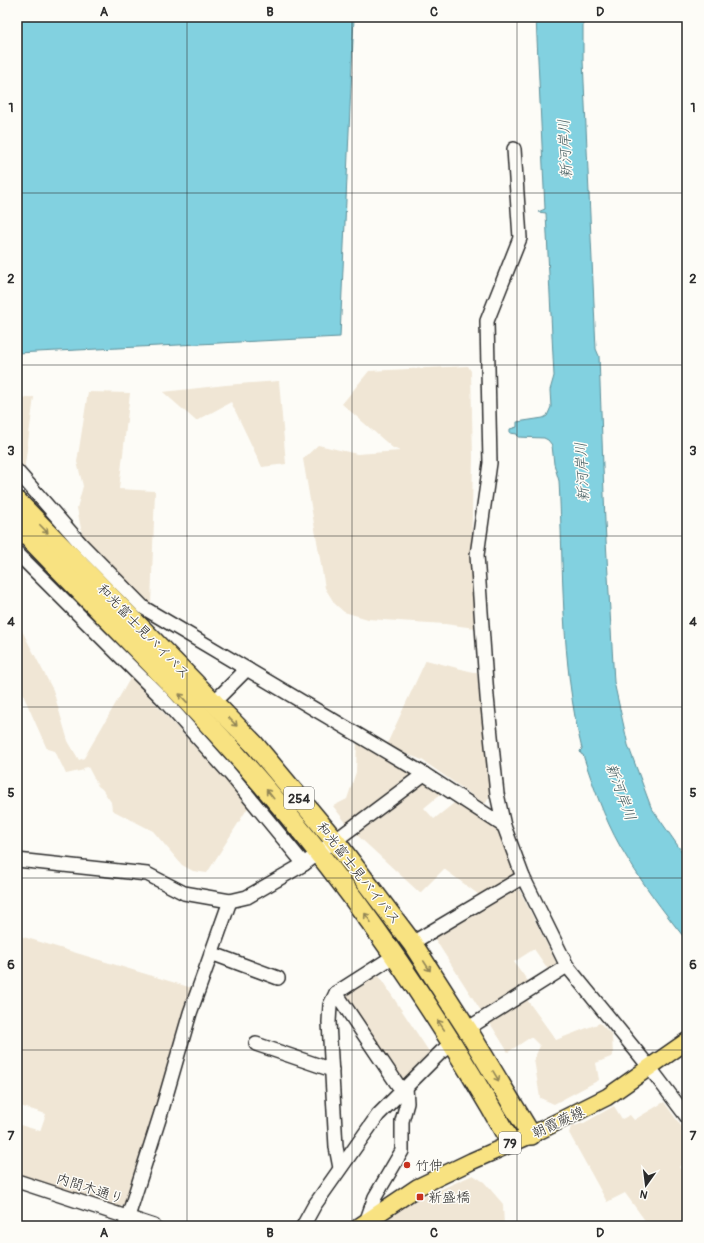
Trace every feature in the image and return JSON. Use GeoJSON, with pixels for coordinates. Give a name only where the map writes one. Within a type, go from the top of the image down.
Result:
{"type":"FeatureCollection","features":[{"type":"Feature","properties":{"kind":"highway","name":"和光富士見バイパス"},"geometry":{"type":"LineString","coordinates":[[20,518],[214,702],[254,744],[335,841],[412,943],[467,1029],[531,1135]]}},
{"type":"Feature","properties":{"kind":"highway","name":"和光富士見バイパス"},"geometry":{"type":"LineString","coordinates":[[20,518],[251,771],[311,859],[358,903],[453,1043],[511,1143]]}},
{"type":"Feature","properties":{"kind":"main road","name":"朝霞蕨線"},"geometry":{"type":"LineString","coordinates":[[363,1224],[418,1187],[531,1135],[607,1097],[687,1041]]}},
{"type":"Feature","properties":{"kind":"street"},"geometry":{"type":"LineString","coordinates":[[514,149],[520,238],[488,321],[490,463],[477,556],[493,757],[504,826],[523,877],[567,966],[655,1064],[687,1117]]}},
{"type":"Feature","properties":{"kind":"street"},"geometry":{"type":"LineString","coordinates":[[17,471],[81,544],[144,608],[424,774],[504,826]]}},
{"type":"Feature","properties":{"kind":"street"},"geometry":{"type":"LineString","coordinates":[[17,553],[161,697],[231,775],[311,859]]}},
{"type":"Feature","properties":{"kind":"street"},"geometry":{"type":"LineString","coordinates":[[214,702],[247,669]]}},
{"type":"Feature","properties":{"kind":"street"},"geometry":{"type":"LineString","coordinates":[[17,860],[147,874],[184,893],[230,902],[247,897],[311,859],[424,774]]}},
{"type":"Feature","properties":{"kind":"street"},"geometry":{"type":"LineString","coordinates":[[412,943],[523,877]]}},
{"type":"Feature","properties":{"kind":"street"},"geometry":{"type":"LineString","coordinates":[[126,1222],[161,1114],[190,1013],[230,902]]}},
{"type":"Feature","properties":{"kind":"street"},"geometry":{"type":"LineString","coordinates":[[211,953],[278,978]]}},
{"type":"Feature","properties":{"kind":"street"},"geometry":{"type":"LineString","coordinates":[[340,1168],[336,1147],[329,1022],[330,1005],[336,993],[394,956]]}},
{"type":"Feature","properties":{"kind":"street"},"geometry":{"type":"LineString","coordinates":[[467,1029],[567,966]]}},
{"type":"Feature","properties":{"kind":"street"},"geometry":{"type":"LineString","coordinates":[[336,993],[404,1089],[407,1103],[402,1121],[402,1151],[374,1197],[363,1224]]}},
{"type":"Feature","properties":{"kind":"street"},"geometry":{"type":"LineString","coordinates":[[303,1226],[314,1206],[378,1115],[441,1052],[453,1043]]}},
{"type":"Feature","properties":{"kind":"street"},"geometry":{"type":"LineString","coordinates":[[256,1044],[332,1070]]}},
{"type":"Feature","properties":{"kind":"street","name":"内間木通り"},"geometry":{"type":"LineString","coordinates":[[17,1181],[126,1222],[154,1226]]}},
{"type":"Feature","properties":{"kind":"shaded area"},"geometry":{"type":"Polygon","coordinates":[[[468,366],[471,371],[473,457],[471,569],[475,628],[445,624],[368,619],[344,612],[335,604],[325,588],[303,459],[318,445],[357,454],[400,451],[393,448],[342,404],[369,371],[468,366]]]}},
{"type":"Feature","properties":{"kind":"shaded area"},"geometry":{"type":"Polygon","coordinates":[[[279,381],[286,464],[262,467],[231,402],[196,421],[163,392],[226,385],[279,381]]]}},
{"type":"Feature","properties":{"kind":"shaded area"},"geometry":{"type":"Polygon","coordinates":[[[88,392],[130,393],[119,489],[155,491],[151,605],[143,601],[83,539],[77,508],[83,486],[77,462],[88,392]]]}},
{"type":"Feature","properties":{"kind":"shaded area"},"geometry":{"type":"Polygon","coordinates":[[[34,397],[24,472],[17,465],[17,398],[34,397]]]}},
{"type":"Feature","properties":{"kind":"shaded area"},"geometry":{"type":"Polygon","coordinates":[[[17,624],[53,690],[68,741],[79,760],[84,758],[131,677],[249,806],[207,873],[193,871],[182,865],[153,831],[112,810],[111,802],[102,789],[98,786],[88,767],[83,768],[84,770],[66,774],[55,751],[47,749],[17,681],[17,624]]]}},
{"type":"Feature","properties":{"kind":"shaded area"},"geometry":{"type":"Polygon","coordinates":[[[426,660],[477,673],[487,757],[493,792],[485,804],[422,760],[386,746],[426,660]]]}},
{"type":"Feature","properties":{"kind":"shaded area"},"geometry":{"type":"Polygon","coordinates":[[[357,741],[416,776],[347,824],[333,806],[347,799],[356,772],[357,741]]]}},
{"type":"Feature","properties":{"kind":"shaded area"},"geometry":{"type":"Polygon","coordinates":[[[422,780],[443,792],[424,808],[434,819],[458,800],[498,826],[514,869],[515,877],[482,897],[444,869],[420,893],[358,836],[354,830],[422,780]]]}},
{"type":"Feature","properties":{"kind":"shaded area"},"geometry":{"type":"Polygon","coordinates":[[[518,887],[557,964],[556,969],[550,972],[534,949],[514,962],[530,984],[483,1014],[433,936],[518,887]]]}},
{"type":"Feature","properties":{"kind":"shaded area"},"geometry":{"type":"Polygon","coordinates":[[[17,935],[192,988],[125,1204],[120,1207],[17,1174],[17,1124],[40,1131],[46,1114],[17,1105],[17,935]]]}},
{"type":"Feature","properties":{"kind":"shaded area"},"geometry":{"type":"Polygon","coordinates":[[[377,973],[432,1056],[403,1084],[343,998],[344,993],[377,973]]]}},
{"type":"Feature","properties":{"kind":"shaded area"},"geometry":{"type":"Polygon","coordinates":[[[525,997],[556,1040],[600,1023],[612,1035],[613,1056],[596,1063],[599,1080],[554,1104],[540,1098],[534,1059],[540,1046],[531,1037],[508,1052],[488,1020],[525,997]]]}},
{"type":"Feature","properties":{"kind":"shaded area"},"geometry":{"type":"Polygon","coordinates":[[[664,1102],[687,1134],[687,1160],[679,1167],[687,1177],[687,1226],[649,1226],[625,1193],[607,1202],[569,1133],[571,1127],[584,1123],[614,1106],[622,1119],[630,1115],[634,1120],[664,1102]]]}},
{"type":"Feature","properties":{"kind":"shaded area"},"geometry":{"type":"Polygon","coordinates":[[[473,1175],[484,1182],[503,1204],[504,1226],[378,1226],[410,1203],[473,1175]]]}},
{"type":"Feature","properties":{"kind":"water"},"geometry":{"type":"Polygon","coordinates":[[[17,17],[354,17],[340,337],[17,353],[17,17]]]}},
{"type":"Feature","properties":{"kind":"water","name":"新河岸川"},"geometry":{"type":"Polygon","coordinates":[[[536,17],[583,17],[583,60],[596,349],[599,356],[605,522],[614,682],[628,745],[651,807],[687,859],[687,941],[635,871],[620,846],[604,813],[583,755],[581,754],[580,751],[582,749],[575,716],[566,649],[559,481],[554,464],[552,445],[544,438],[518,437],[517,434],[510,433],[510,429],[517,427],[517,422],[547,416],[551,407],[550,390],[554,376],[546,213],[538,212],[545,209],[536,17]]]}},
{"type":"Feature","properties":{"kind":"place","name":"竹仲"},"geometry":{"type":"Point","coordinates":[407,1165]}},
{"type":"Feature","properties":{"kind":"place","name":"新盛橋"},"geometry":{"type":"Point","coordinates":[420,1197]}}]}
